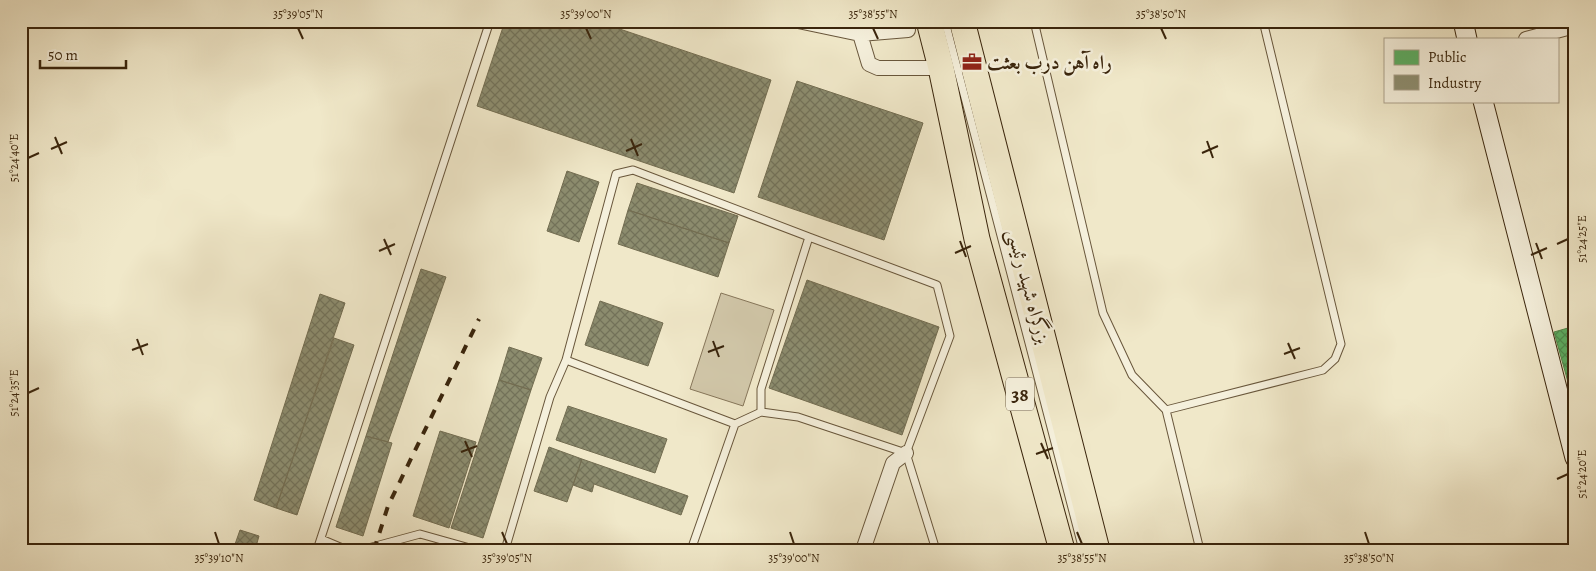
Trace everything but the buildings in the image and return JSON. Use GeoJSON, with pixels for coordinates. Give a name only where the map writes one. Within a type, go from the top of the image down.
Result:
{"type":"FeatureCollection","features":[{"type":"Feature","properties":{"kind":"highway","name":"بزرگراه شهید رئیسی"},"geometry":{"type":"LineString","coordinates":[[962,21],[1097,550]]}},
{"type":"Feature","properties":{"kind":"highway","name":"بزرگراه شهید رئیسی"},"geometry":{"type":"LineString","coordinates":[[919,25],[941,68],[977,239],[1062,550]]}},
{"type":"Feature","properties":{"kind":"highway"},"geometry":{"type":"LineString","coordinates":[[977,239],[985,247],[998,250],[1008,243],[1014,227]]}},
{"type":"Feature","properties":{"kind":"highway"},"geometry":{"type":"LineString","coordinates":[[995,307],[1000,292],[1015,283],[1030,291]]}},
{"type":"Feature","properties":{"kind":"street"},"geometry":{"type":"LineString","coordinates":[[1463,21],[1467,38]]}},
{"type":"Feature","properties":{"kind":"street"},"geometry":{"type":"LineString","coordinates":[[801,22],[829,28],[919,25]]}},
{"type":"Feature","properties":{"kind":"street"},"geometry":{"type":"LineString","coordinates":[[1530,38],[1575,26]]}},
{"type":"Feature","properties":{"kind":"street"},"geometry":{"type":"LineString","coordinates":[[861,28],[869,64],[878,68],[941,68]]}},
{"type":"Feature","properties":{"kind":"street"},"geometry":{"type":"LineString","coordinates":[[1483,102],[1575,458]]}},
{"type":"Feature","properties":{"kind":"street"},"geometry":{"type":"LineString","coordinates":[[863,550],[893,464],[906,453]]}},
{"type":"Feature","properties":{"kind":"lane"},"geometry":{"type":"LineString","coordinates":[[318,550],[490,21]]}},
{"type":"Feature","properties":{"kind":"lane"},"geometry":{"type":"LineString","coordinates":[[945,21],[1083,550]]}},
{"type":"Feature","properties":{"kind":"lane"},"geometry":{"type":"LineString","coordinates":[[1034,21],[1103,313],[1132,375],[1166,410],[1200,550]]}},
{"type":"Feature","properties":{"kind":"lane"},"geometry":{"type":"LineString","coordinates":[[1166,410],[1323,370],[1335,359],[1340,344],[1263,21]]}},
{"type":"Feature","properties":{"kind":"lane"},"geometry":{"type":"LineString","coordinates":[[505,550],[550,396],[566,360],[616,174],[633,170],[937,285],[950,336],[906,453],[936,550]]}},
{"type":"Feature","properties":{"kind":"lane"},"geometry":{"type":"LineString","coordinates":[[761,412],[761,389],[809,237]]}},
{"type":"Feature","properties":{"kind":"lane"},"geometry":{"type":"LineString","coordinates":[[566,360],[735,424],[761,412],[798,417],[906,453]]}},
{"type":"Feature","properties":{"kind":"lane"},"geometry":{"type":"LineString","coordinates":[[706,550],[692,548],[735,424]]}},
{"type":"Feature","properties":{"kind":"lane"},"geometry":{"type":"LineString","coordinates":[[361,550],[420,534],[476,550]]}},
{"type":"Feature","properties":{"kind":"lane"},"geometry":{"type":"LineString","coordinates":[[321,539],[347,550]]}},
{"type":"Feature","properties":{"kind":"shaded area"},"geometry":{"type":"Polygon","coordinates":[[[721,293],[774,310],[743,406],[690,389],[721,293]]]}},
{"type":"Feature","properties":{"kind":"railway"},"geometry":{"type":"LineString","coordinates":[[374,550],[388,506],[479,319]]}},
{"type":"Feature","properties":{"kind":"place","name":"راه آهن درب بعثت"},"geometry":{"type":"Point","coordinates":[972,62]}}]}
